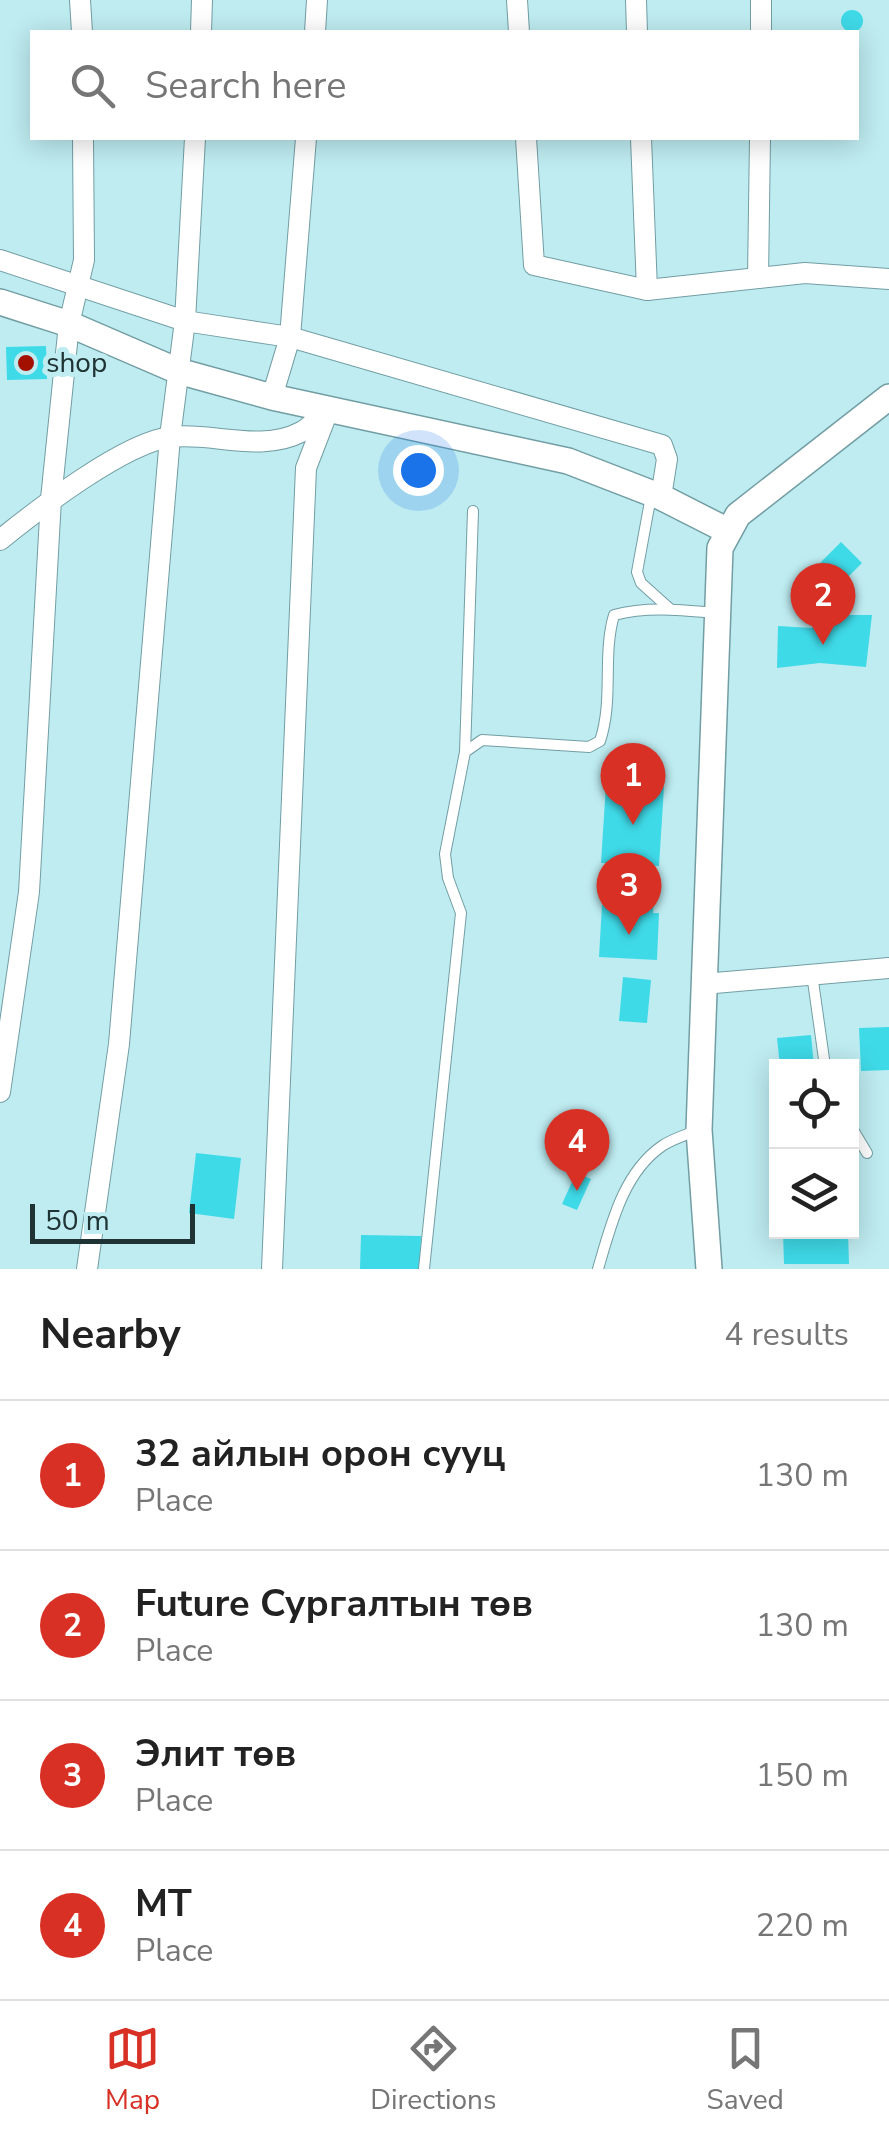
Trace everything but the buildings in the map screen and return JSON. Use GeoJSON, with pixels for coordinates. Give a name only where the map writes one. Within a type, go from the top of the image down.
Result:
{"type":"FeatureCollection","features":[{"type":"Feature","properties":{"kind":"street"},"geometry":{"type":"LineString","coordinates":[[80,0],[82,30]]}},
{"type":"Feature","properties":{"kind":"street"},"geometry":{"type":"LineString","coordinates":[[201,30],[202,0]]}},
{"type":"Feature","properties":{"kind":"street"},"geometry":{"type":"LineString","coordinates":[[315,30],[318,0]]}},
{"type":"Feature","properties":{"kind":"street"},"geometry":{"type":"LineString","coordinates":[[516,0],[519,30]]}},
{"type":"Feature","properties":{"kind":"street"},"geometry":{"type":"LineString","coordinates":[[636,0],[638,30]]}},
{"type":"Feature","properties":{"kind":"street"},"geometry":{"type":"LineString","coordinates":[[760,30],[761,0]]}},
{"type":"Feature","properties":{"kind":"street"},"geometry":{"type":"LineString","coordinates":[[0,1092],[29,892],[51,499],[69,324],[84,260],[83,140]]}},
{"type":"Feature","properties":{"kind":"street"},"geometry":{"type":"LineString","coordinates":[[87,1269],[119,1044],[170,437],[185,321],[195,140]]}},
{"type":"Feature","properties":{"kind":"street"},"geometry":{"type":"LineString","coordinates":[[272,397],[290,337],[306,140]]}},
{"type":"Feature","properties":{"kind":"street"},"geometry":{"type":"LineString","coordinates":[[526,140],[534,265],[647,290],[805,273],[889,279]]}},
{"type":"Feature","properties":{"kind":"street"},"geometry":{"type":"LineString","coordinates":[[642,140],[647,290]]}},
{"type":"Feature","properties":{"kind":"street"},"geometry":{"type":"LineString","coordinates":[[758,278],[760,140]]}},
{"type":"Feature","properties":{"kind":"street"},"geometry":{"type":"LineString","coordinates":[[0,260],[185,321],[290,337],[662,444],[667,458],[656,495]]}},
{"type":"Feature","properties":{"kind":"street"},"geometry":{"type":"LineString","coordinates":[[0,302],[69,324],[178,371],[328,412],[568,461],[656,495],[728,530]]}},
{"type":"Feature","properties":{"kind":"street"},"geometry":{"type":"LineString","coordinates":[[709,1269],[699,1130],[720,548],[738,514],[889,397]]}},
{"type":"Feature","properties":{"kind":"street"},"geometry":{"type":"LineString","coordinates":[[0,540],[51,499],[133,450],[170,437],[266,441],[300,433],[328,412]]}},
{"type":"Feature","properties":{"kind":"street"},"geometry":{"type":"LineString","coordinates":[[272,1269],[306,468],[328,412]]}},
{"type":"Feature","properties":{"kind":"street"},"geometry":{"type":"LineString","coordinates":[[703,984],[889,968]]}},
{"type":"Feature","properties":{"kind":"lane"},"geometry":{"type":"LineString","coordinates":[[656,495],[637,572],[641,583],[670,609]]}},
{"type":"Feature","properties":{"kind":"lane"},"geometry":{"type":"LineString","coordinates":[[424,1269],[461,914],[448,878],[445,854],[465,752],[472,511]]}},
{"type":"Feature","properties":{"kind":"lane"},"geometry":{"type":"LineString","coordinates":[[465,752],[482,740],[589,747],[600,741],[608,710],[609,632],[614,615],[630,610],[670,609],[717,613]]}},
{"type":"Feature","properties":{"kind":"lane"},"geometry":{"type":"LineString","coordinates":[[812,974],[824,1059]]}},
{"type":"Feature","properties":{"kind":"lane"},"geometry":{"type":"LineString","coordinates":[[598,1269],[619,1206],[639,1166],[664,1144],[699,1130]]}},
{"type":"Feature","properties":{"kind":"lane"},"geometry":{"type":"LineString","coordinates":[[859,1140],[867,1153]]}},
{"type":"Feature","properties":{"kind":"place","name":"shop"},"geometry":{"type":"Point","coordinates":[26,363]}},
{"type":"Feature","properties":{"kind":"place","name":"Future Сургалтын төв"},"geometry":{"type":"Point","coordinates":[823,645]}},
{"type":"Feature","properties":{"kind":"place","name":"32 айлын орон сууц"},"geometry":{"type":"Point","coordinates":[633,825]}},
{"type":"Feature","properties":{"kind":"place","name":"Элит төв"},"geometry":{"type":"Point","coordinates":[629,935]}},
{"type":"Feature","properties":{"kind":"place","name":"MT"},"geometry":{"type":"Point","coordinates":[577,1191]}}]}
